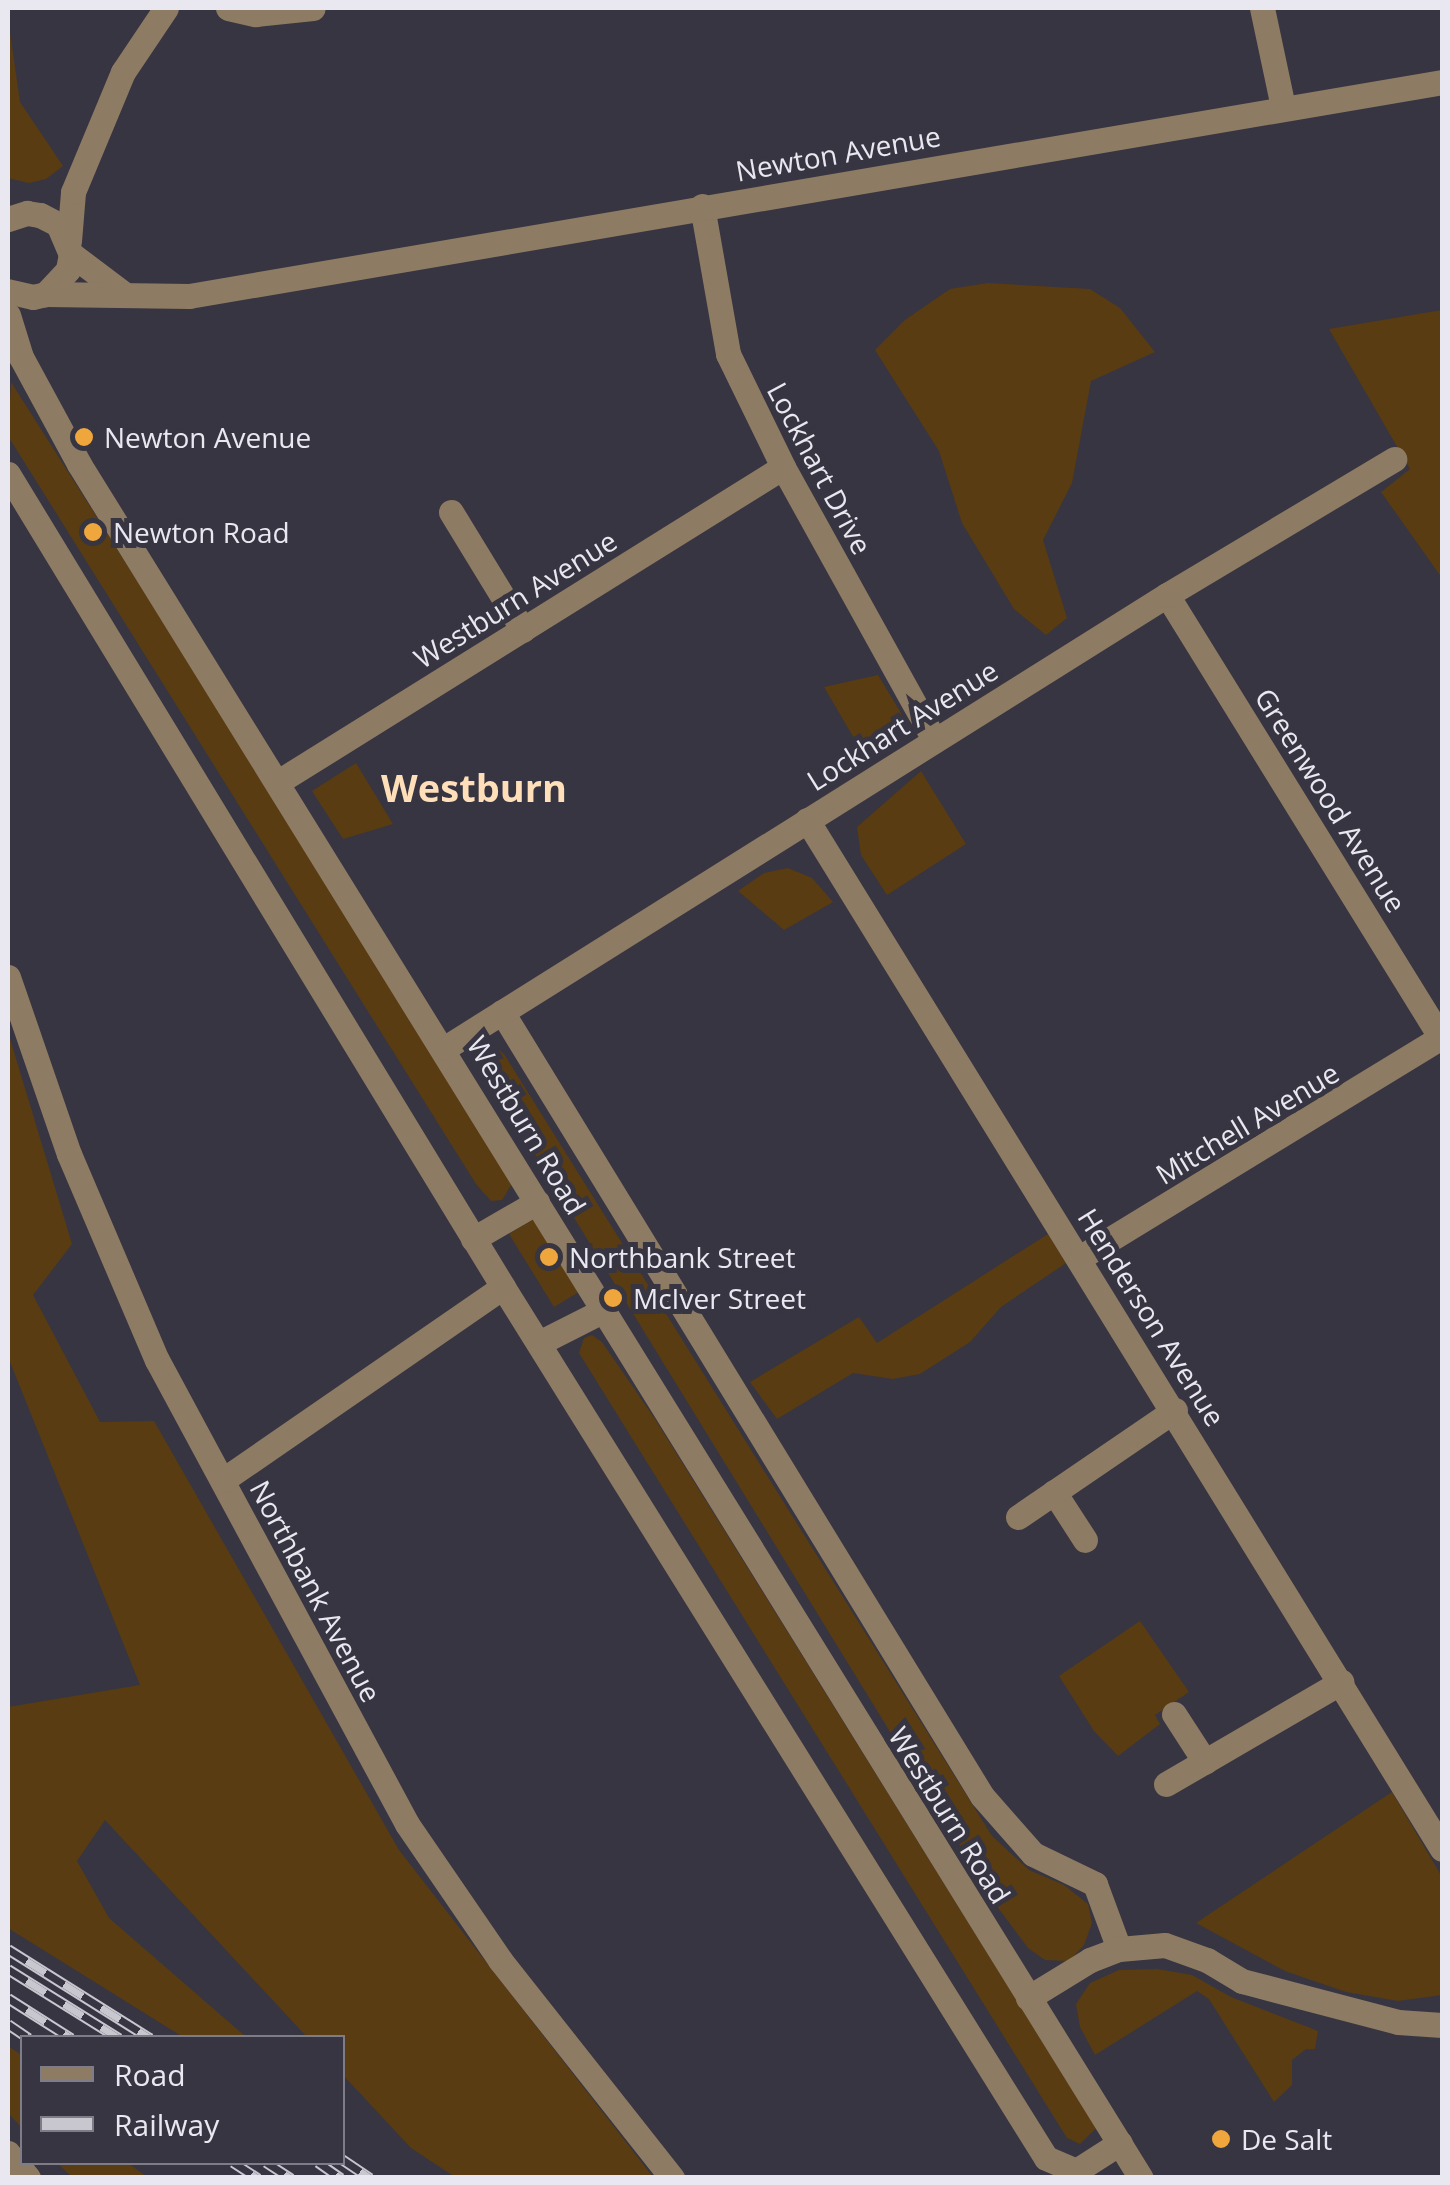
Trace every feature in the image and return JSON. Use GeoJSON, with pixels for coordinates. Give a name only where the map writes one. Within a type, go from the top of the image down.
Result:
{"type":"FeatureCollection","features":[{"type":"Feature","properties":{"kind":"street"},"geometry":{"type":"LineString","coordinates":[[20,357],[40,296],[68,270],[73,192],[123,72],[166,8]]}},
{"type":"Feature","properties":{"kind":"street"},"geometry":{"type":"LineString","coordinates":[[228,8],[254,14],[312,8]]}},
{"type":"Feature","properties":{"kind":"street"},"geometry":{"type":"LineString","coordinates":[[1262,8],[1283,107]]}},
{"type":"Feature","properties":{"kind":"street","name":"Newton Avenue"},"geometry":{"type":"LineString","coordinates":[[8,290],[40,296],[189,296],[1442,82]]}},
{"type":"Feature","properties":{"kind":"street"},"geometry":{"type":"LineString","coordinates":[[40,214],[73,192]]}},
{"type":"Feature","properties":{"kind":"street","name":"Lockhart Drive"},"geometry":{"type":"LineString","coordinates":[[702,206],[728,354],[783,466],[934,739]]}},
{"type":"Feature","properties":{"kind":"street"},"geometry":{"type":"LineString","coordinates":[[10,215],[40,214],[58,224],[70,247],[124,294]]}},
{"type":"Feature","properties":{"kind":"street","name":"Westburn Road"},"geometry":{"type":"LineString","coordinates":[[8,315],[20,357],[79,464],[445,1048],[1141,2178]]}},
{"type":"Feature","properties":{"kind":"street","name":"Lockhart Avenue"},"geometry":{"type":"LineString","coordinates":[[445,1048],[1167,594],[1394,459]]}},
{"type":"Feature","properties":{"kind":"street","name":"Westburn Avenue"},"geometry":{"type":"LineString","coordinates":[[278,782],[783,466]]}},
{"type":"Feature","properties":{"kind":"street"},"geometry":{"type":"LineString","coordinates":[[8,474],[502,1287],[1046,2158],[1076,2171],[1120,2143]]}},
{"type":"Feature","properties":{"kind":"street"},"geometry":{"type":"LineString","coordinates":[[451,512],[522,630]]}},
{"type":"Feature","properties":{"kind":"street","name":"Greenwood Avenue"},"geometry":{"type":"LineString","coordinates":[[1167,594],[1442,1038]]}},
{"type":"Feature","properties":{"kind":"street","name":"Henderson Avenue"},"geometry":{"type":"LineString","coordinates":[[807,820],[1081,1257],[1442,1848]]}},
{"type":"Feature","properties":{"kind":"street","name":"Northbank Avenue"},"geometry":{"type":"LineString","coordinates":[[8,977],[69,1154],[157,1360],[407,1824],[500,1960],[672,2178]]}},
{"type":"Feature","properties":{"kind":"street"},"geometry":{"type":"LineString","coordinates":[[502,1012],[982,1796],[1032,1854],[1095,1884],[1119,1949]]}},
{"type":"Feature","properties":{"kind":"street","name":"Mitchell Avenue"},"geometry":{"type":"LineString","coordinates":[[1081,1257],[1442,1038]]}},
{"type":"Feature","properties":{"kind":"street"},"geometry":{"type":"LineString","coordinates":[[473,1239],[537,1202]]}},
{"type":"Feature","properties":{"kind":"street"},"geometry":{"type":"LineString","coordinates":[[223,1480],[502,1287]]}},
{"type":"Feature","properties":{"kind":"street"},"geometry":{"type":"LineString","coordinates":[[538,1343],[606,1309]]}},
{"type":"Feature","properties":{"kind":"street"},"geometry":{"type":"LineString","coordinates":[[1018,1517],[1175,1410]]}},
{"type":"Feature","properties":{"kind":"street"},"geometry":{"type":"LineString","coordinates":[[1054,1492],[1085,1540]]}},
{"type":"Feature","properties":{"kind":"street"},"geometry":{"type":"LineString","coordinates":[[1166,1784],[1341,1682]]}},
{"type":"Feature","properties":{"kind":"street"},"geometry":{"type":"LineString","coordinates":[[1174,1714],[1204,1762]]}},
{"type":"Feature","properties":{"kind":"street"},"geometry":{"type":"LineString","coordinates":[[1028,1998],[1090,1960],[1119,1949],[1165,1945],[1207,1960],[1242,1981],[1398,2022],[1442,2025]]}},
{"type":"Feature","properties":{"kind":"street"},"geometry":{"type":"LineString","coordinates":[[8,2153],[28,2178]]}},
{"type":"Feature","properties":{"kind":"shaded area"},"geometry":{"type":"Polygon","coordinates":[[[8,19],[20,102],[63,166],[46,179],[29,183],[8,178],[8,19]]]}},
{"type":"Feature","properties":{"kind":"shaded area"},"geometry":{"type":"Polygon","coordinates":[[[988,283],[1090,289],[1120,308],[1155,352],[1091,381],[1072,483],[1043,540],[1067,618],[1046,635],[1014,609],[962,523],[939,451],[875,350],[905,320],[950,289],[988,283]]]}},
{"type":"Feature","properties":{"kind":"shaded area"},"geometry":{"type":"Polygon","coordinates":[[[1442,310],[1442,578],[1381,492],[1410,469],[1329,329],[1442,310]]]}},
{"type":"Feature","properties":{"kind":"shaded area"},"geometry":{"type":"Polygon","coordinates":[[[11,382],[506,1162],[515,1179],[502,1200],[491,1201],[476,1184],[8,436],[11,382]]]}},
{"type":"Feature","properties":{"kind":"shaded area"},"geometry":{"type":"Polygon","coordinates":[[[878,675],[901,713],[899,733],[883,752],[865,757],[824,687],[878,675]]]}},
{"type":"Feature","properties":{"kind":"shaded area"},"geometry":{"type":"Polygon","coordinates":[[[356,763],[393,824],[343,839],[312,791],[356,763]]]}},
{"type":"Feature","properties":{"kind":"shaded area"},"geometry":{"type":"Polygon","coordinates":[[[921,771],[966,844],[887,895],[861,855],[857,827],[921,771]]]}},
{"type":"Feature","properties":{"kind":"shaded area"},"geometry":{"type":"Polygon","coordinates":[[[788,868],[812,878],[833,902],[784,930],[738,891],[764,873],[788,868]]]}},
{"type":"Feature","properties":{"kind":"shaded area"},"geometry":{"type":"Polygon","coordinates":[[[8,1032],[72,1244],[33,1295],[100,1422],[154,1421],[399,1850],[653,2177],[455,2177],[411,2148],[345,2077],[345,2035],[305,2035],[105,1820],[77,1861],[109,1918],[244,2035],[180,2035],[8,1928],[8,1707],[140,1685],[8,1357],[8,1032]]]}},
{"type":"Feature","properties":{"kind":"shaded area"},"geometry":{"type":"Polygon","coordinates":[[[495,1047],[504,1054],[992,1836],[1029,1870],[1064,1885],[1088,1904],[1092,1923],[1084,1945],[1069,1961],[1045,1960],[1028,1948],[999,1909],[479,1063],[482,1051],[495,1047]]]}},
{"type":"Feature","properties":{"kind":"shaded area"},"geometry":{"type":"Polygon","coordinates":[[[537,1217],[582,1290],[554,1307],[509,1234],[537,1217]]]}},
{"type":"Feature","properties":{"kind":"shaded area"},"geometry":{"type":"Polygon","coordinates":[[[1048,1234],[1066,1263],[1001,1307],[970,1342],[920,1374],[893,1379],[853,1373],[777,1419],[750,1382],[859,1317],[877,1343],[1048,1234]]]}},
{"type":"Feature","properties":{"kind":"shaded area"},"geometry":{"type":"Polygon","coordinates":[[[592,1335],[602,1342],[655,1419],[1096,2128],[1080,2144],[1067,2138],[579,1353],[584,1338],[592,1335]]]}},
{"type":"Feature","properties":{"kind":"shaded area"},"geometry":{"type":"Polygon","coordinates":[[[1140,1621],[1189,1692],[1155,1715],[1160,1724],[1118,1756],[1094,1731],[1059,1676],[1140,1621]]]}},
{"type":"Feature","properties":{"kind":"shaded area"},"geometry":{"type":"Polygon","coordinates":[[[1392,1792],[1442,1877],[1442,1995],[1398,2001],[1346,1992],[1285,1971],[1196,1923],[1392,1792]]]}},
{"type":"Feature","properties":{"kind":"shaded area"},"geometry":{"type":"Polygon","coordinates":[[[1157,1969],[1192,1975],[1231,1997],[1318,2031],[1315,2049],[1306,2049],[1292,2060],[1292,2085],[1274,2102],[1209,1999],[1197,1991],[1095,2055],[1080,2027],[1076,2004],[1090,1983],[1119,1970],[1157,1969]]]}},
{"type":"Feature","properties":{"kind":"shaded area"},"geometry":{"type":"Polygon","coordinates":[[[8,2046],[20,2054],[20,2126],[8,2113],[8,2046]]]}},
{"type":"Feature","properties":{"kind":"shaded area"},"geometry":{"type":"Polygon","coordinates":[[[59,2165],[131,2165],[147,2177],[72,2177],[59,2165]]]}},
{"type":"Feature","properties":{"kind":"railway"},"geometry":{"type":"LineString","coordinates":[[8,1949],[145,2035]]}},
{"type":"Feature","properties":{"kind":"railway"},"geometry":{"type":"LineString","coordinates":[[8,1969],[114,2035]]}},
{"type":"Feature","properties":{"kind":"railway"},"geometry":{"type":"LineString","coordinates":[[8,1998],[66,2035]]}},
{"type":"Feature","properties":{"kind":"railway"},"geometry":{"type":"LineString","coordinates":[[8,2024],[24,2035]]}},
{"type":"Feature","properties":{"kind":"railway"},"geometry":{"type":"LineString","coordinates":[[345,2161],[370,2178]]}},
{"type":"Feature","properties":{"kind":"railway"},"geometry":{"type":"LineString","coordinates":[[238,2165],[258,2178]]}},
{"type":"Feature","properties":{"kind":"railway"},"geometry":{"type":"LineString","coordinates":[[271,2165],[291,2178]]}},
{"type":"Feature","properties":{"kind":"railway"},"geometry":{"type":"LineString","coordinates":[[322,2165],[341,2178]]}},
{"type":"Feature","properties":{"kind":"place","name":"Newton Avenue"},"geometry":{"type":"Point","coordinates":[84,437]}},
{"type":"Feature","properties":{"kind":"place","name":"Newton Road"},"geometry":{"type":"Point","coordinates":[93,532]}},
{"type":"Feature","properties":{"kind":"place","name":"Northbank Street"},"geometry":{"type":"Point","coordinates":[549,1257]}},
{"type":"Feature","properties":{"kind":"place","name":"McIver Street"},"geometry":{"type":"Point","coordinates":[613,1298]}},
{"type":"Feature","properties":{"kind":"place","name":"De Salt"},"geometry":{"type":"Point","coordinates":[1221,2139]}},
{"type":"Feature","properties":{"kind":"district","name":"Westburn"},"geometry":{"type":"Point","coordinates":[474,788]}}]}
